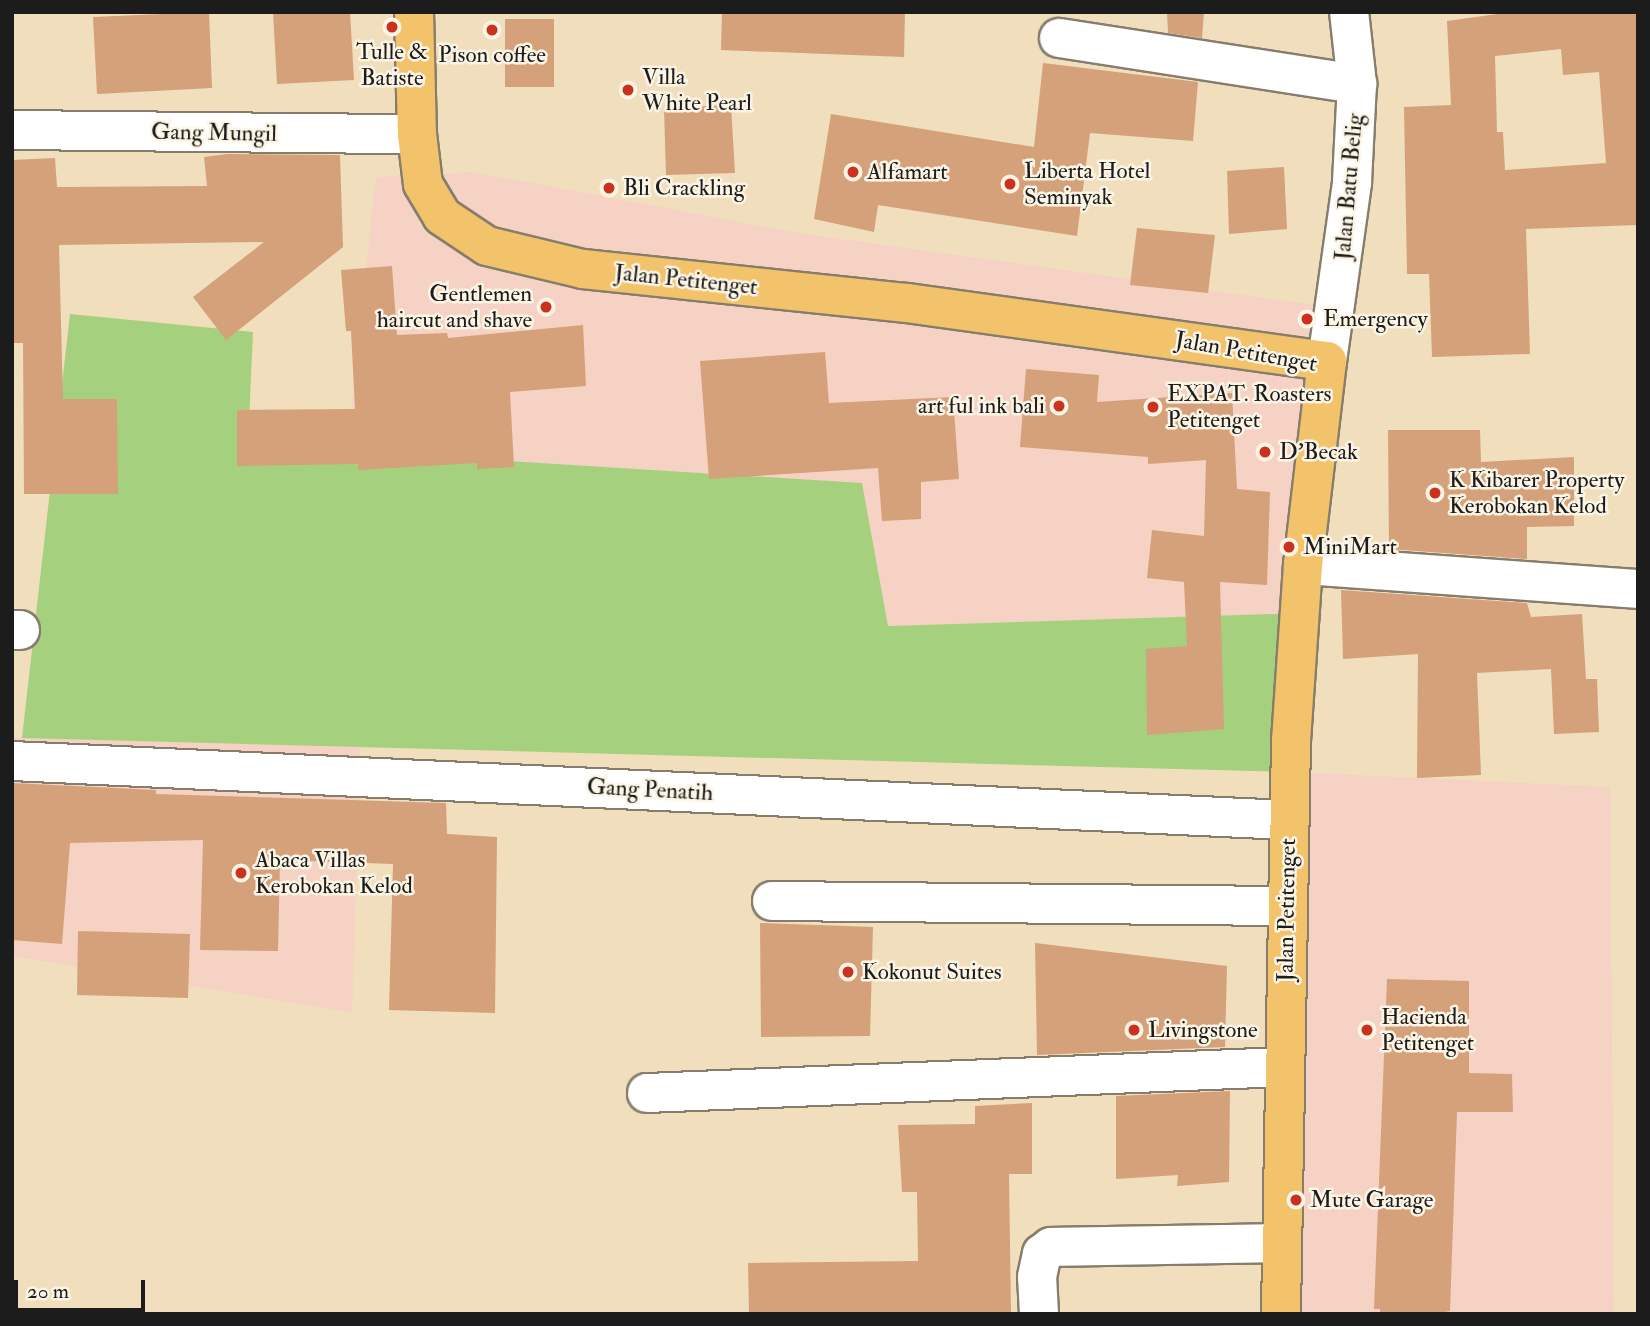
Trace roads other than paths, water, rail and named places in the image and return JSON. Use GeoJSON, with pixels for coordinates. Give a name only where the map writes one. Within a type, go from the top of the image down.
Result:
{"type":"FeatureCollection","features":[{"type":"Feature","properties":{"kind":"main road","name":"Jalan Petitenget"},"geometry":{"type":"LineString","coordinates":[[414,12],[416,134],[423,184],[442,216],[487,246],[583,269],[907,303],[1327,361],[1303,565],[1288,820],[1281,1314]]}},
{"type":"Feature","properties":{"kind":"street","name":"Jalan Batu Belig"},"geometry":{"type":"LineString","coordinates":[[1327,361],[1351,195],[1357,84],[1349,12]]}},
{"type":"Feature","properties":{"kind":"street"},"geometry":{"type":"LineString","coordinates":[[1059,38],[1357,84]]}},
{"type":"Feature","properties":{"kind":"street","name":"Gang Mungil"},"geometry":{"type":"LineString","coordinates":[[12,130],[416,134]]}},
{"type":"Feature","properties":{"kind":"street"},"geometry":{"type":"LineString","coordinates":[[1303,565],[1638,589]]}},
{"type":"Feature","properties":{"kind":"street","name":"Gang Penatih"},"geometry":{"type":"LineString","coordinates":[[12,761],[1288,820]]}},
{"type":"Feature","properties":{"kind":"street"},"geometry":{"type":"LineString","coordinates":[[772,901],[1287,906]]}},
{"type":"Feature","properties":{"kind":"street"},"geometry":{"type":"LineString","coordinates":[[647,1093],[1284,1067]]}},
{"type":"Feature","properties":{"kind":"street"},"geometry":{"type":"LineString","coordinates":[[1040,1314],[1037,1277],[1042,1254],[1051,1247],[1281,1243]]}},
{"type":"Feature","properties":{"kind":"place","name":"Tulle & Batiste"},"geometry":{"type":"Point","coordinates":[392,27]}},
{"type":"Feature","properties":{"kind":"place","name":"Pison coffee"},"geometry":{"type":"Point","coordinates":[492,30]}},
{"type":"Feature","properties":{"kind":"place","name":"Villa White Pearl"},"geometry":{"type":"Point","coordinates":[628,90]}},
{"type":"Feature","properties":{"kind":"place","name":"Alfamart"},"geometry":{"type":"Point","coordinates":[853,172]}},
{"type":"Feature","properties":{"kind":"place","name":"Liberta Hotel Seminyak"},"geometry":{"type":"Point","coordinates":[1010,184]}},
{"type":"Feature","properties":{"kind":"place","name":"Bli Crackling"},"geometry":{"type":"Point","coordinates":[609,188]}},
{"type":"Feature","properties":{"kind":"place","name":"Gentlemen haircut and shave"},"geometry":{"type":"Point","coordinates":[546,307]}},
{"type":"Feature","properties":{"kind":"place","name":"Emergency"},"geometry":{"type":"Point","coordinates":[1307,319]}},
{"type":"Feature","properties":{"kind":"place","name":"art ful ink bali"},"geometry":{"type":"Point","coordinates":[1059,406]}},
{"type":"Feature","properties":{"kind":"place","name":"EXPAT. Roasters Petitenget"},"geometry":{"type":"Point","coordinates":[1153,407]}},
{"type":"Feature","properties":{"kind":"place","name":"D'Becak"},"geometry":{"type":"Point","coordinates":[1265,452]}},
{"type":"Feature","properties":{"kind":"place","name":"K Kibarer Property Kerobokan Kelod"},"geometry":{"type":"Point","coordinates":[1435,493]}},
{"type":"Feature","properties":{"kind":"place","name":"MiniMart"},"geometry":{"type":"Point","coordinates":[1289,547]}},
{"type":"Feature","properties":{"kind":"place","name":"Abaca Villas Kerobokan Kelod"},"geometry":{"type":"Point","coordinates":[241,873]}},
{"type":"Feature","properties":{"kind":"place","name":"Kokonut Suites"},"geometry":{"type":"Point","coordinates":[848,972]}},
{"type":"Feature","properties":{"kind":"place","name":"Livingstone"},"geometry":{"type":"Point","coordinates":[1134,1030]}},
{"type":"Feature","properties":{"kind":"place","name":"Hacienda Petitenget"},"geometry":{"type":"Point","coordinates":[1367,1030]}},
{"type":"Feature","properties":{"kind":"place","name":"Mute Garage"},"geometry":{"type":"Point","coordinates":[1296,1200]}}]}
